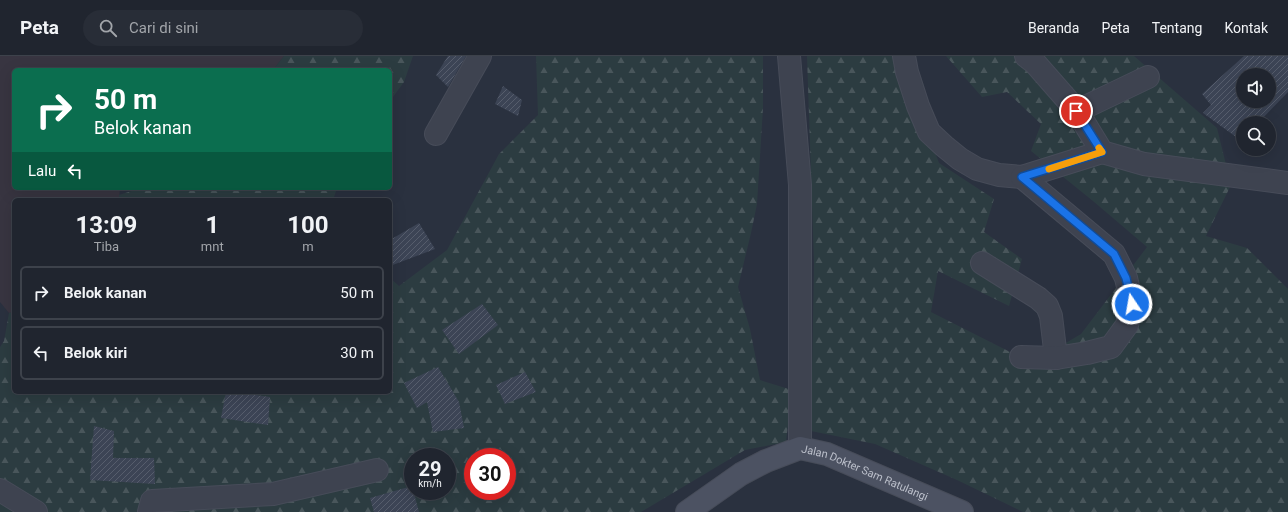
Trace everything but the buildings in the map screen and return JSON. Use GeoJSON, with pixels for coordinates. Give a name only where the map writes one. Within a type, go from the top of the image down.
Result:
{"type":"FeatureCollection","features":[{"type":"Feature","properties":{"kind":"main road","name":"Jalan Dokter Sam Ratulangi"},"geometry":{"type":"LineString","coordinates":[[687,512],[741,474],[766,461],[800,448],[827,454],[962,512]]}},
{"type":"Feature","properties":{"kind":"street"},"geometry":{"type":"LineString","coordinates":[[436,134],[480,56]]}},
{"type":"Feature","properties":{"kind":"street"},"geometry":{"type":"LineString","coordinates":[[789,56],[800,185],[800,448]]}},
{"type":"Feature","properties":{"kind":"street"},"geometry":{"type":"LineString","coordinates":[[904,56],[909,79],[929,132],[960,159],[978,169],[999,175],[1022,177],[1102,152],[1144,164],[1288,183]]}},
{"type":"Feature","properties":{"kind":"street"},"geometry":{"type":"LineString","coordinates":[[1026,56],[1035,63],[1076,111],[1102,152]]}},
{"type":"Feature","properties":{"kind":"street"},"geometry":{"type":"LineString","coordinates":[[1076,111],[1148,77]]}},
{"type":"Feature","properties":{"kind":"street"},"geometry":{"type":"LineString","coordinates":[[1021,357],[1056,358],[1112,347],[1127,325],[1132,304],[1126,278],[1114,254],[1022,177]]}},
{"type":"Feature","properties":{"kind":"street"},"geometry":{"type":"LineString","coordinates":[[982,263],[1038,298],[1047,306],[1051,316],[1056,358]]}},
{"type":"Feature","properties":{"kind":"street"},"geometry":{"type":"LineString","coordinates":[[148,512],[152,501],[273,494],[377,470]]}},
{"type":"Feature","properties":{"kind":"street"},"geometry":{"type":"LineString","coordinates":[[0,490],[36,512]]}},
{"type":"Feature","properties":{"kind":"shaded area"},"geometry":{"type":"Polygon","coordinates":[[[0,56],[284,56],[275,68],[12,68],[12,190],[120,190],[119,198],[12,198],[12,312],[9,313],[0,302],[0,56]]]}},
{"type":"Feature","properties":{"kind":"green space"},"geometry":{"type":"Polygon","coordinates":[[[284,56],[413,56],[404,82],[392,98],[392,68],[275,68],[284,56]]]}},
{"type":"Feature","properties":{"kind":"green space"},"geometry":{"type":"Polygon","coordinates":[[[536,56],[763,56],[763,108],[757,204],[738,287],[750,329],[760,380],[792,390],[786,442],[745,450],[641,512],[0,512],[0,347],[4,341],[9,313],[12,312],[12,394],[392,394],[392,280],[399,286],[447,250],[499,154],[538,115],[536,56]]]}},
{"type":"Feature","properties":{"kind":"green space"},"geometry":{"type":"Polygon","coordinates":[[[807,56],[905,56],[907,77],[939,163],[994,199],[984,232],[1022,259],[1009,306],[938,271],[931,312],[1032,363],[1081,334],[1147,247],[1031,151],[1041,124],[1007,92],[982,97],[946,56],[1134,56],[1217,128],[1231,185],[1206,236],[1247,248],[1288,289],[1288,512],[1023,512],[957,480],[875,444],[811,431],[814,263],[807,56]]]}},
{"type":"Feature","properties":{"kind":"green space"},"geometry":{"type":"Polygon","coordinates":[[[135,190],[336,190],[334,198],[119,198],[119,195],[135,190]]]}},
{"type":"Feature","properties":{"kind":"slow traffic"},"geometry":{"type":"LineString","coordinates":[[1049,169],[1102,152],[1099,148]]}},
{"type":"Feature","properties":{"kind":"route"},"geometry":{"type":"LineString","coordinates":[[1076,111],[1102,152],[1022,177],[1114,254],[1126,278],[1132,304]]}}]}
